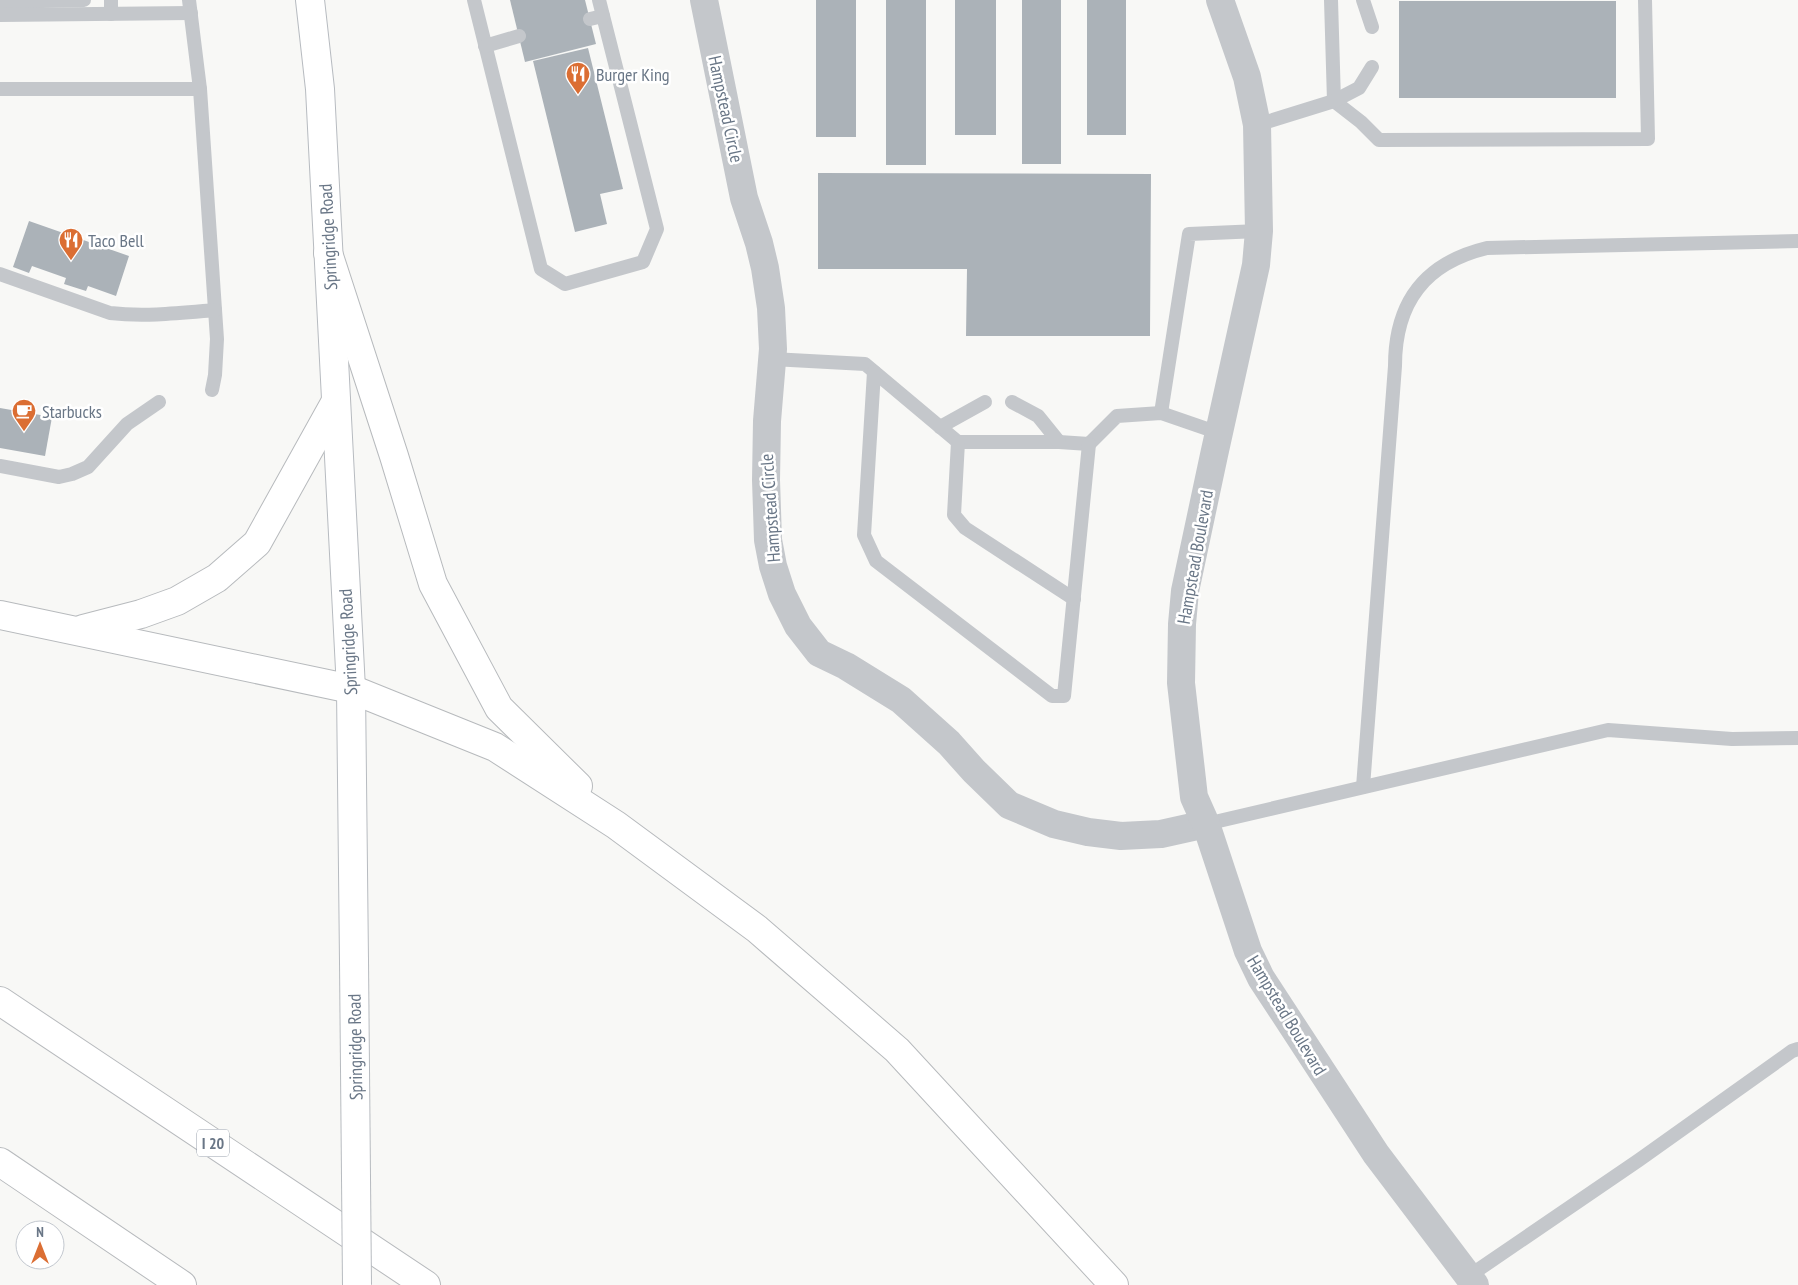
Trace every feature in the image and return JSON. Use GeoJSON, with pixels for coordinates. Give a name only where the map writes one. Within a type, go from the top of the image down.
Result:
{"type":"FeatureCollection","features":[{"type":"Feature","properties":{"kind":"main road","name":"Springridge Road"},"geometry":{"type":"LineString","coordinates":[[310,0],[320,90],[351,689],[357,1285]]}},
{"type":"Feature","properties":{"kind":"main road"},"geometry":{"type":"LineString","coordinates":[[328,253],[394,456],[433,584],[499,708],[616,824]]}},
{"type":"Feature","properties":{"kind":"main road"},"geometry":{"type":"LineString","coordinates":[[76,631],[141,614],[177,601],[217,578],[257,544],[336,400]]}},
{"type":"Feature","properties":{"kind":"main road"},"geometry":{"type":"LineString","coordinates":[[0,615],[351,689],[495,747],[616,824],[757,930],[897,1050],[1114,1285]]}},
{"type":"Feature","properties":{"kind":"main road","name":"I 20"},"geometry":{"type":"LineString","coordinates":[[0,1002],[426,1285]]}},
{"type":"Feature","properties":{"kind":"main road"},"geometry":{"type":"LineString","coordinates":[[0,1162],[182,1285]]}},
{"type":"Feature","properties":{"kind":"street","name":"Hampstead Circle"},"geometry":{"type":"LineString","coordinates":[[704,0],[744,198],[765,268],[771,308],[772,359],[767,421],[768,540],[773,566],[782,594],[798,626],[818,653],[846,666],[901,700],[948,743],[1008,805],[1054,824],[1088,832],[1121,836],[1161,834],[1206,824]]}},
{"type":"Feature","properties":{"kind":"street","name":"Hampstead Boulevard"},"geometry":{"type":"LineString","coordinates":[[1220,0],[1247,77],[1257,125],[1260,231],[1256,265],[1185,591],[1182,624],[1181,683],[1194,797],[1206,824],[1245,942],[1261,978],[1376,1154],[1472,1281]]}},
{"type":"Feature","properties":{"kind":"lane"},"geometry":{"type":"LineString","coordinates":[[0,2],[84,0]]}},
{"type":"Feature","properties":{"kind":"lane"},"geometry":{"type":"LineString","coordinates":[[110,0],[111,14]]}},
{"type":"Feature","properties":{"kind":"lane"},"geometry":{"type":"LineString","coordinates":[[474,0],[541,269],[565,284],[643,262],[657,229],[596,17],[599,0]]}},
{"type":"Feature","properties":{"kind":"lane"},"geometry":{"type":"LineString","coordinates":[[1330,0],[1334,101],[1361,122],[1378,140],[1648,139],[1645,0]]}},
{"type":"Feature","properties":{"kind":"lane"},"geometry":{"type":"LineString","coordinates":[[1362,0],[1372,27]]}},
{"type":"Feature","properties":{"kind":"lane"},"geometry":{"type":"LineString","coordinates":[[0,15],[111,14],[190,7],[200,89],[217,340],[212,390]]}},
{"type":"Feature","properties":{"kind":"lane"},"geometry":{"type":"LineString","coordinates":[[485,46],[519,36]]}},
{"type":"Feature","properties":{"kind":"lane"},"geometry":{"type":"LineString","coordinates":[[1257,125],[1334,101],[1360,88],[1372,68]]}},
{"type":"Feature","properties":{"kind":"lane"},"geometry":{"type":"LineString","coordinates":[[0,88],[200,89]]}},
{"type":"Feature","properties":{"kind":"lane"},"geometry":{"type":"LineString","coordinates":[[1161,413],[1189,234],[1260,231]]}},
{"type":"Feature","properties":{"kind":"lane"},"geometry":{"type":"LineString","coordinates":[[1363,787],[1395,347],[1404,311],[1421,284],[1443,265],[1472,252],[1487,248],[1798,241]]}},
{"type":"Feature","properties":{"kind":"lane"},"geometry":{"type":"LineString","coordinates":[[0,274],[110,313],[127,315],[215,310]]}},
{"type":"Feature","properties":{"kind":"lane"},"geometry":{"type":"LineString","coordinates":[[772,359],[865,364],[958,442],[1058,442],[1090,444]]}},
{"type":"Feature","properties":{"kind":"lane"},"geometry":{"type":"LineString","coordinates":[[874,372],[864,535],[876,561],[1052,696],[1064,696],[1090,444],[1117,416],[1161,413],[1218,433]]}},
{"type":"Feature","properties":{"kind":"lane"},"geometry":{"type":"LineString","coordinates":[[0,466],[59,477],[72,474],[88,467],[127,424],[159,402]]}},
{"type":"Feature","properties":{"kind":"lane"},"geometry":{"type":"LineString","coordinates":[[940,427],[985,402]]}},
{"type":"Feature","properties":{"kind":"lane"},"geometry":{"type":"LineString","coordinates":[[1012,402],[1038,416],[1058,442]]}},
{"type":"Feature","properties":{"kind":"lane"},"geometry":{"type":"LineString","coordinates":[[958,442],[954,515],[965,528],[1074,599]]}},
{"type":"Feature","properties":{"kind":"lane"},"geometry":{"type":"LineString","coordinates":[[1206,824],[1608,730],[1732,739],[1798,738]]}},
{"type":"Feature","properties":{"kind":"lane"},"geometry":{"type":"LineString","coordinates":[[1472,1281],[1792,1051],[1798,1049]]}},
{"type":"Feature","properties":{"kind":"building"},"geometry":{"type":"Polygon","coordinates":[[[510,0],[585,0],[596,44],[525,62],[510,0]]]}},
{"type":"Feature","properties":{"kind":"building"},"geometry":{"type":"Polygon","coordinates":[[[816,0],[856,0],[856,137],[816,137],[816,0]]]}},
{"type":"Feature","properties":{"kind":"building"},"geometry":{"type":"Polygon","coordinates":[[[886,0],[926,0],[926,165],[886,165],[886,0]]]}},
{"type":"Feature","properties":{"kind":"building"},"geometry":{"type":"Polygon","coordinates":[[[955,0],[996,0],[996,135],[955,135],[955,0]]]}},
{"type":"Feature","properties":{"kind":"building"},"geometry":{"type":"Polygon","coordinates":[[[1022,0],[1061,0],[1061,164],[1022,164],[1022,0]]]}},
{"type":"Feature","properties":{"kind":"building"},"geometry":{"type":"Polygon","coordinates":[[[1087,0],[1126,0],[1126,135],[1087,135],[1087,0]]]}},
{"type":"Feature","properties":{"kind":"building"},"geometry":{"type":"Polygon","coordinates":[[[1399,1],[1616,1],[1616,98],[1399,98],[1399,1]]]}},
{"type":"Feature","properties":{"kind":"building"},"geometry":{"type":"Polygon","coordinates":[[[588,48],[623,189],[600,194],[607,224],[575,232],[533,61],[588,48]]]}},
{"type":"Feature","properties":{"kind":"building"},"geometry":{"type":"Polygon","coordinates":[[[818,173],[1151,174],[1150,336],[966,336],[967,269],[818,269],[818,173]]]}},
{"type":"Feature","properties":{"kind":"building","name":"Taco Bell"},"geometry":{"type":"Polygon","coordinates":[[[29,221],[129,256],[116,296],[88,286],[86,291],[64,284],[66,278],[32,266],[29,273],[13,267],[29,221]]]}},
{"type":"Feature","properties":{"kind":"building","name":"Starbucks"},"geometry":{"type":"Polygon","coordinates":[[[0,408],[52,417],[45,456],[0,448],[0,408]]]}},
{"type":"Feature","properties":{"kind":"place","name":"Burger King"},"geometry":{"type":"Point","coordinates":[578,95]}},
{"type":"Feature","properties":{"kind":"place","name":"Taco Bell"},"geometry":{"type":"Point","coordinates":[71,261]}},
{"type":"Feature","properties":{"kind":"place","name":"Starbucks"},"geometry":{"type":"Point","coordinates":[24,432]}}]}
